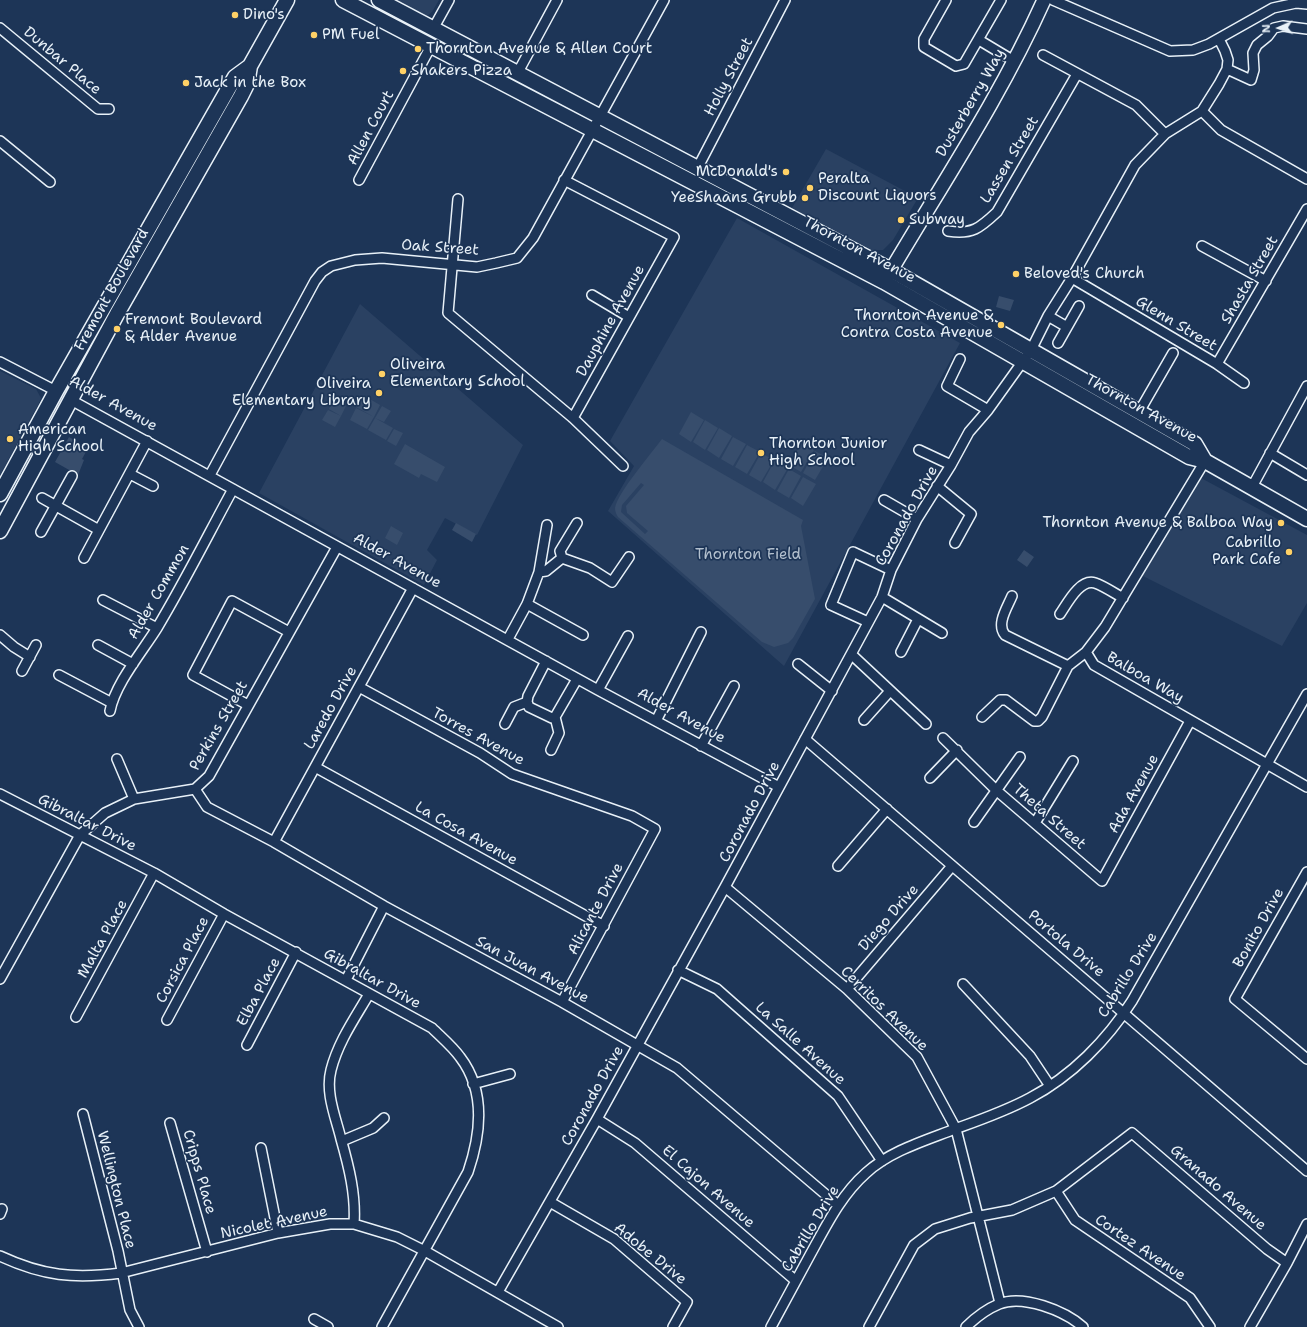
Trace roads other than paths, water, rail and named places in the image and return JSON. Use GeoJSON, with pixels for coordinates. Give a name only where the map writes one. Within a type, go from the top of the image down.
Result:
{"type":"FeatureCollection","features":[{"type":"Feature","properties":{"kind":"main road","name":"Fremont Boulevard"},"geometry":{"type":"LineString","coordinates":[[0,531],[117,314],[242,96],[247,84],[250,66],[287,0]]}},
{"type":"Feature","properties":{"kind":"main road","name":"Thornton Avenue"},"geometry":{"type":"LineString","coordinates":[[343,0],[884,282],[1139,412],[1195,444],[1205,461]]}},
{"type":"Feature","properties":{"kind":"main road","name":"Thornton Avenue"},"geometry":{"type":"LineString","coordinates":[[379,0],[600,118],[698,167],[892,270],[1189,457],[1205,461],[1252,486],[1307,519]]}},
{"type":"Feature","properties":{"kind":"main road","name":"Dusterberry Way"},"geometry":{"type":"LineString","coordinates":[[884,282],[923,219],[1027,38],[1044,0]]}},
{"type":"Feature","properties":{"kind":"main road","name":"Fremont Boulevard"},"geometry":{"type":"LineString","coordinates":[[0,494],[56,391],[235,77],[250,66]]}},
{"type":"Feature","properties":{"kind":"main road","name":"Alder Avenue"},"geometry":{"type":"LineString","coordinates":[[56,391],[71,400]]}},
{"type":"Feature","properties":{"kind":"street"},"geometry":{"type":"LineString","coordinates":[[433,29],[449,0]]}},
{"type":"Feature","properties":{"kind":"street"},"geometry":{"type":"LineString","coordinates":[[517,74],[557,0]]}},
{"type":"Feature","properties":{"kind":"street","name":"Oak Street"},"geometry":{"type":"LineString","coordinates":[[210,475],[314,281],[330,266],[382,258],[477,267],[517,258],[534,238],[564,180],[592,129],[600,118],[664,0]]}},
{"type":"Feature","properties":{"kind":"street","name":"Holly Street"},"geometry":{"type":"LineString","coordinates":[[698,167],[785,0]]}},
{"type":"Feature","properties":{"kind":"street"},"geometry":{"type":"LineString","coordinates":[[946,0],[924,39],[924,48],[956,66],[964,64],[1001,0]]}},
{"type":"Feature","properties":{"kind":"street"},"geometry":{"type":"LineString","coordinates":[[1053,0],[1170,50],[1193,50],[1219,39],[1273,8],[1296,3],[1307,4]]}},
{"type":"Feature","properties":{"kind":"street"},"geometry":{"type":"LineString","coordinates":[[1227,69],[1251,80],[1254,70],[1254,53],[1257,45],[1268,36],[1274,28],[1283,26],[1307,28]]}},
{"type":"Feature","properties":{"kind":"street","name":"Dunbar Place"},"geometry":{"type":"LineString","coordinates":[[0,28],[98,109],[109,109]]}},
{"type":"Feature","properties":{"kind":"street"},"geometry":{"type":"LineString","coordinates":[[1219,39],[1226,51],[1227,69],[1202,111],[1221,130],[1307,179]]}},
{"type":"Feature","properties":{"kind":"street"},"geometry":{"type":"LineString","coordinates":[[978,40],[1014,60]]}},
{"type":"Feature","properties":{"kind":"street","name":"Allen Court"},"geometry":{"type":"LineString","coordinates":[[359,180],[431,46]]}},
{"type":"Feature","properties":{"kind":"street"},"geometry":{"type":"LineString","coordinates":[[1043,55],[1136,105],[1164,134]]}},
{"type":"Feature","properties":{"kind":"street","name":"Lassen Street"},"geometry":{"type":"LineString","coordinates":[[948,231],[961,233],[980,228],[997,212],[1077,74]]}},
{"type":"Feature","properties":{"kind":"street","name":"Coronado Drive"},"geometry":{"type":"LineString","coordinates":[[498,1292],[597,1120],[678,970],[725,887],[882,597],[891,570],[917,520],[951,465],[969,432],[988,410],[1027,356],[1048,316],[1072,278],[1135,165],[1164,134],[1202,111]]}},
{"type":"Feature","properties":{"kind":"street"},"geometry":{"type":"LineString","coordinates":[[0,141],[50,182]]}},
{"type":"Feature","properties":{"kind":"street","name":"Dauphine Avenue"},"geometry":{"type":"LineString","coordinates":[[564,180],[674,237],[573,418]]}},
{"type":"Feature","properties":{"kind":"street"},"geometry":{"type":"LineString","coordinates":[[458,199],[448,312],[573,418],[624,466]]}},
{"type":"Feature","properties":{"kind":"street","name":"Shasta Street"},"geometry":{"type":"LineString","coordinates":[[1217,364],[1307,209]]}},
{"type":"Feature","properties":{"kind":"street"},"geometry":{"type":"LineString","coordinates":[[1202,246],[1266,281]]}},
{"type":"Feature","properties":{"kind":"street","name":"Glenn Street"},"geometry":{"type":"LineString","coordinates":[[1072,278],[1217,364],[1244,382]]}},
{"type":"Feature","properties":{"kind":"street"},"geometry":{"type":"LineString","coordinates":[[592,295],[629,317]]}},
{"type":"Feature","properties":{"kind":"street"},"geometry":{"type":"LineString","coordinates":[[1058,343],[1079,306]]}},
{"type":"Feature","properties":{"kind":"street"},"geometry":{"type":"LineString","coordinates":[[1048,316],[1067,327]]}},
{"type":"Feature","properties":{"kind":"street"},"geometry":{"type":"LineString","coordinates":[[1139,412],[1173,353]]}},
{"type":"Feature","properties":{"kind":"street"},"geometry":{"type":"LineString","coordinates":[[960,359],[947,386],[988,410]]}},
{"type":"Feature","properties":{"kind":"street","name":"Alder Avenue"},"geometry":{"type":"LineString","coordinates":[[0,362],[56,391]]}},
{"type":"Feature","properties":{"kind":"street"},"geometry":{"type":"LineString","coordinates":[[1252,486],[1307,386]]}},
{"type":"Feature","properties":{"kind":"street","name":"Alder Avenue"},"geometry":{"type":"LineString","coordinates":[[71,400],[210,475],[337,547],[508,639],[598,690],[779,787]]}},
{"type":"Feature","properties":{"kind":"street"},"geometry":{"type":"LineString","coordinates":[[84,558],[147,441]]}},
{"type":"Feature","properties":{"kind":"street"},"geometry":{"type":"LineString","coordinates":[[919,450],[951,465]]}},
{"type":"Feature","properties":{"kind":"street"},"geometry":{"type":"LineString","coordinates":[[1270,453],[1307,474]]}},
{"type":"Feature","properties":{"kind":"street","name":"Balboa Way"},"geometry":{"type":"LineString","coordinates":[[1205,461],[1105,627],[1086,652],[1094,666],[1307,787]]}},
{"type":"Feature","properties":{"kind":"street"},"geometry":{"type":"LineString","coordinates":[[130,474],[153,486]]}},
{"type":"Feature","properties":{"kind":"street"},"geometry":{"type":"LineString","coordinates":[[41,532],[72,476]]}},
{"type":"Feature","properties":{"kind":"street"},"geometry":{"type":"LineString","coordinates":[[937,486],[971,514],[955,543]]}},
{"type":"Feature","properties":{"kind":"street","name":"Alder Common"},"geometry":{"type":"LineString","coordinates":[[59,675],[111,707],[133,664],[157,628],[233,489]]}},
{"type":"Feature","properties":{"kind":"street"},"geometry":{"type":"LineString","coordinates":[[42,498],[99,530]]}},
{"type":"Feature","properties":{"kind":"street"},"geometry":{"type":"LineString","coordinates":[[884,500],[917,520]]}},
{"type":"Feature","properties":{"kind":"street"},"geometry":{"type":"LineString","coordinates":[[562,558],[560,551],[577,523]]}},
{"type":"Feature","properties":{"kind":"street"},"geometry":{"type":"LineString","coordinates":[[508,639],[527,604],[539,572],[547,525]]}},
{"type":"Feature","properties":{"kind":"street","name":"Perkins Street"},"geometry":{"type":"LineString","coordinates":[[0,980],[80,835],[104,813],[134,799],[194,789],[209,776],[337,547]]}},
{"type":"Feature","properties":{"kind":"street"},"geometry":{"type":"LineString","coordinates":[[868,622],[831,605],[853,552],[891,570]]}},
{"type":"Feature","properties":{"kind":"street"},"geometry":{"type":"LineString","coordinates":[[562,558],[590,568],[612,582],[629,557]]}},
{"type":"Feature","properties":{"kind":"street"},"geometry":{"type":"LineString","coordinates":[[539,572],[546,571],[562,558]]}},
{"type":"Feature","properties":{"kind":"street"},"geometry":{"type":"LineString","coordinates":[[1060,614],[1080,587],[1087,583],[1094,582],[1123,598]]}},
{"type":"Feature","properties":{"kind":"street","name":"Laredo Drive"},"geometry":{"type":"LineString","coordinates":[[274,842],[413,588]]}},
{"type":"Feature","properties":{"kind":"street"},"geometry":{"type":"LineString","coordinates":[[1012,596],[1000,625],[1002,630],[1006,634],[1068,666]]}},
{"type":"Feature","properties":{"kind":"street"},"geometry":{"type":"LineString","coordinates":[[882,597],[942,633]]}},
{"type":"Feature","properties":{"kind":"street"},"geometry":{"type":"LineString","coordinates":[[103,600],[157,628]]}},
{"type":"Feature","properties":{"kind":"street"},"geometry":{"type":"LineString","coordinates":[[248,705],[193,675],[232,601],[289,632]]}},
{"type":"Feature","properties":{"kind":"street"},"geometry":{"type":"LineString","coordinates":[[527,604],[583,635]]}},
{"type":"Feature","properties":{"kind":"street"},"geometry":{"type":"LineString","coordinates":[[901,652],[918,619]]}},
{"type":"Feature","properties":{"kind":"street"},"geometry":{"type":"LineString","coordinates":[[656,721],[701,632]]}},
{"type":"Feature","properties":{"kind":"street"},"geometry":{"type":"LineString","coordinates":[[0,635],[14,647],[30,657]]}},
{"type":"Feature","properties":{"kind":"street"},"geometry":{"type":"LineString","coordinates":[[598,690],[628,636]]}},
{"type":"Feature","properties":{"kind":"street"},"geometry":{"type":"LineString","coordinates":[[22,671],[36,644]]}},
{"type":"Feature","properties":{"kind":"street"},"geometry":{"type":"LineString","coordinates":[[98,645],[133,664]]}},
{"type":"Feature","properties":{"kind":"street"},"geometry":{"type":"LineString","coordinates":[[982,717],[1000,700],[1006,700],[1034,721],[1038,721],[1068,666],[1086,652]]}},
{"type":"Feature","properties":{"kind":"street"},"geometry":{"type":"LineString","coordinates":[[851,654],[926,724]]}},
{"type":"Feature","properties":{"kind":"street"},"geometry":{"type":"LineString","coordinates":[[546,661],[528,696],[527,702],[529,707],[552,718],[555,717]]}},
{"type":"Feature","properties":{"kind":"street"},"geometry":{"type":"LineString","coordinates":[[798,664],[832,691]]}},
{"type":"Feature","properties":{"kind":"street"},"geometry":{"type":"LineString","coordinates":[[551,750],[559,733],[555,717],[578,679]]}},
{"type":"Feature","properties":{"kind":"street"},"geometry":{"type":"LineString","coordinates":[[701,746],[734,686]]}},
{"type":"Feature","properties":{"kind":"street","name":"Torres Avenue"},"geometry":{"type":"LineString","coordinates":[[359,687],[480,753],[512,774],[632,816],[655,829]]}},
{"type":"Feature","properties":{"kind":"street"},"geometry":{"type":"LineString","coordinates":[[864,720],[890,691]]}},
{"type":"Feature","properties":{"kind":"street","name":"Cabrillo Drive"},"geometry":{"type":"LineString","coordinates":[[771,1327],[838,1205],[851,1188],[866,1173],[882,1161],[903,1150],[1012,1107],[1050,1086],[1086,1057],[1124,1012],[1307,694]]}},
{"type":"Feature","properties":{"kind":"street"},"geometry":{"type":"LineString","coordinates":[[505,724],[514,707],[527,702]]}},
{"type":"Feature","properties":{"kind":"street","name":"Ada Avenue"},"geometry":{"type":"LineString","coordinates":[[1102,881],[1190,721]]}},
{"type":"Feature","properties":{"kind":"street","name":"Theta Street"},"geometry":{"type":"LineString","coordinates":[[943,738],[957,750],[996,790],[1102,881]]}},
{"type":"Feature","properties":{"kind":"street","name":"Portola Drive"},"geometry":{"type":"LineString","coordinates":[[805,739],[1307,1171]]}},
{"type":"Feature","properties":{"kind":"street"},"geometry":{"type":"LineString","coordinates":[[930,778],[957,750]]}},
{"type":"Feature","properties":{"kind":"street"},"geometry":{"type":"LineString","coordinates":[[974,822],[1020,757]]}},
{"type":"Feature","properties":{"kind":"street"},"geometry":{"type":"LineString","coordinates":[[117,759],[134,799]]}},
{"type":"Feature","properties":{"kind":"street"},"geometry":{"type":"LineString","coordinates":[[1035,823],[1073,761]]}},
{"type":"Feature","properties":{"kind":"street","name":"La Cosa Avenue"},"geometry":{"type":"LineString","coordinates":[[315,767],[604,926]]}},
{"type":"Feature","properties":{"kind":"street","name":"San Juan Avenue"},"geometry":{"type":"LineString","coordinates":[[194,789],[207,807],[274,842],[384,906],[638,1044],[677,1068],[838,1205]]}},
{"type":"Feature","properties":{"kind":"street","name":"Gibraltar Drive"},"geometry":{"type":"LineString","coordinates":[[0,794],[154,873],[224,914],[296,952],[432,1028],[460,1056],[468,1069],[473,1084],[479,1116],[476,1148],[468,1172],[382,1327]]}},
{"type":"Feature","properties":{"kind":"street"},"geometry":{"type":"LineString","coordinates":[[838,866],[886,809]]}},
{"type":"Feature","properties":{"kind":"street","name":"Alicante Drive"},"geometry":{"type":"LineString","coordinates":[[562,1002],[655,829]]}},
{"type":"Feature","properties":{"kind":"street","name":"Diego Drive"},"geometry":{"type":"LineString","coordinates":[[847,989],[952,866]]}},
{"type":"Feature","properties":{"kind":"street","name":"Bonito Drive"},"geometry":{"type":"LineString","coordinates":[[1307,872],[1235,999],[1307,1059]]}},
{"type":"Feature","properties":{"kind":"street","name":"Malta Place"},"geometry":{"type":"LineString","coordinates":[[76,1017],[154,873]]}},
{"type":"Feature","properties":{"kind":"street","name":"Cerritos Avenue"},"geometry":{"type":"LineString","coordinates":[[725,887],[847,989],[917,1057],[956,1129],[1000,1303]]}},
{"type":"Feature","properties":{"kind":"street"},"geometry":{"type":"LineString","coordinates":[[346,980],[384,906]]}},
{"type":"Feature","properties":{"kind":"street","name":"Corsica Place"},"geometry":{"type":"LineString","coordinates":[[167,1020],[224,914]]}},
{"type":"Feature","properties":{"kind":"street","name":"Elba Place"},"geometry":{"type":"LineString","coordinates":[[247,1045],[296,952]]}},
{"type":"Feature","properties":{"kind":"street","name":"La Salle Avenue"},"geometry":{"type":"LineString","coordinates":[[678,970],[717,989],[838,1096],[882,1161]]}},
{"type":"Feature","properties":{"kind":"street"},"geometry":{"type":"LineString","coordinates":[[963,984],[1030,1056],[1050,1086]]}},
{"type":"Feature","properties":{"kind":"street"},"geometry":{"type":"LineString","coordinates":[[354,1224],[354,1192],[333,1109],[330,1090],[331,1071],[343,1039],[369,994]]}},
{"type":"Feature","properties":{"kind":"street"},"geometry":{"type":"LineString","coordinates":[[473,1084],[510,1074]]}},
{"type":"Feature","properties":{"kind":"street","name":"Wellington Place"},"geometry":{"type":"LineString","coordinates":[[83,1114],[118,1251],[121,1273],[130,1310],[139,1327]]}},
{"type":"Feature","properties":{"kind":"street"},"geometry":{"type":"LineString","coordinates":[[342,1140],[372,1128],[384,1118]]}},
{"type":"Feature","properties":{"kind":"street","name":"El Cajon Avenue"},"geometry":{"type":"LineString","coordinates":[[597,1120],[635,1143],[796,1281]]}},
{"type":"Feature","properties":{"kind":"street","name":"Cripps Place"},"geometry":{"type":"LineString","coordinates":[[170,1123],[207,1252]]}},
{"type":"Feature","properties":{"kind":"street","name":"Granado Avenue"},"geometry":{"type":"LineString","coordinates":[[1056,1191],[1132,1133],[1267,1249],[1287,1263]]}},
{"type":"Feature","properties":{"kind":"street"},"geometry":{"type":"LineString","coordinates":[[261,1148],[278,1233]]}},
{"type":"Feature","properties":{"kind":"street"},"geometry":{"type":"LineString","coordinates":[[868,1327],[914,1245],[935,1230],[979,1217],[1012,1210],[1056,1191]]}},
{"type":"Feature","properties":{"kind":"street","name":"Cortez Avenue"},"geometry":{"type":"LineString","coordinates":[[1056,1191],[1075,1220],[1190,1298],[1210,1327]]}},
{"type":"Feature","properties":{"kind":"street","name":"Adobe Drive"},"geometry":{"type":"LineString","coordinates":[[550,1202],[614,1239],[687,1302],[673,1327]]}},
{"type":"Feature","properties":{"kind":"street","name":"Nicolet Avenue"},"geometry":{"type":"LineString","coordinates":[[0,1256],[24,1268],[62,1276],[97,1276],[121,1273],[278,1233],[330,1224],[354,1224],[391,1235],[425,1251],[558,1327]]}},
{"type":"Feature","properties":{"kind":"street"},"geometry":{"type":"LineString","coordinates":[[1250,1327],[1287,1263],[1307,1224]]}},
{"type":"Feature","properties":{"kind":"street"},"geometry":{"type":"LineString","coordinates":[[966,1327],[974,1318],[1000,1303],[1025,1302],[1052,1308],[1083,1327]]}},
{"type":"Feature","properties":{"kind":"street"},"geometry":{"type":"LineString","coordinates":[[314,1319],[328,1327]]}},
{"type":"Feature","properties":{"kind":"place","name":"Dino's"},"geometry":{"type":"Point","coordinates":[235,15]}},
{"type":"Feature","properties":{"kind":"place","name":"PM Fuel"},"geometry":{"type":"Point","coordinates":[314,35]}},
{"type":"Feature","properties":{"kind":"place","name":"Thornton Avenue & Allen Court"},"geometry":{"type":"Point","coordinates":[418,49]}},
{"type":"Feature","properties":{"kind":"place","name":"Shakers Pizza"},"geometry":{"type":"Point","coordinates":[403,71]}},
{"type":"Feature","properties":{"kind":"place","name":"Jack in the Box"},"geometry":{"type":"Point","coordinates":[186,83]}},
{"type":"Feature","properties":{"kind":"place","name":"McDonald's"},"geometry":{"type":"Point","coordinates":[786,172]}},
{"type":"Feature","properties":{"kind":"place","name":"Peralta Discount Liquors"},"geometry":{"type":"Point","coordinates":[810,188]}},
{"type":"Feature","properties":{"kind":"place","name":"YeeShaans Grubb"},"geometry":{"type":"Point","coordinates":[805,198]}},
{"type":"Feature","properties":{"kind":"place","name":"Subway"},"geometry":{"type":"Point","coordinates":[901,220]}},
{"type":"Feature","properties":{"kind":"place","name":"Beloved's Church"},"geometry":{"type":"Point","coordinates":[1016,274]}},
{"type":"Feature","properties":{"kind":"place","name":"Thornton Avenue & Contra Costa Avenue"},"geometry":{"type":"Point","coordinates":[1001,325]}},
{"type":"Feature","properties":{"kind":"place","name":"Fremont Boulevard & Alder Avenue"},"geometry":{"type":"Point","coordinates":[117,329]}},
{"type":"Feature","properties":{"kind":"place","name":"Oliveira Elementary School"},"geometry":{"type":"Point","coordinates":[382,374]}},
{"type":"Feature","properties":{"kind":"place","name":"Oliveira Elementary Library"},"geometry":{"type":"Point","coordinates":[379,393]}},
{"type":"Feature","properties":{"kind":"place","name":"American High School"},"geometry":{"type":"Point","coordinates":[10,439]}},
{"type":"Feature","properties":{"kind":"place","name":"Thornton Junior High School"},"geometry":{"type":"Point","coordinates":[761,453]}},
{"type":"Feature","properties":{"kind":"place","name":"Thornton Avenue & Balboa Way"},"geometry":{"type":"Point","coordinates":[1281,523]}},
{"type":"Feature","properties":{"kind":"place","name":"Cabrillo Park Cafe"},"geometry":{"type":"Point","coordinates":[1289,552]}},
{"type":"Feature","properties":{"kind":"park label","name":"Thornton Field"},"geometry":{"type":"Point","coordinates":[748,555]}}]}
